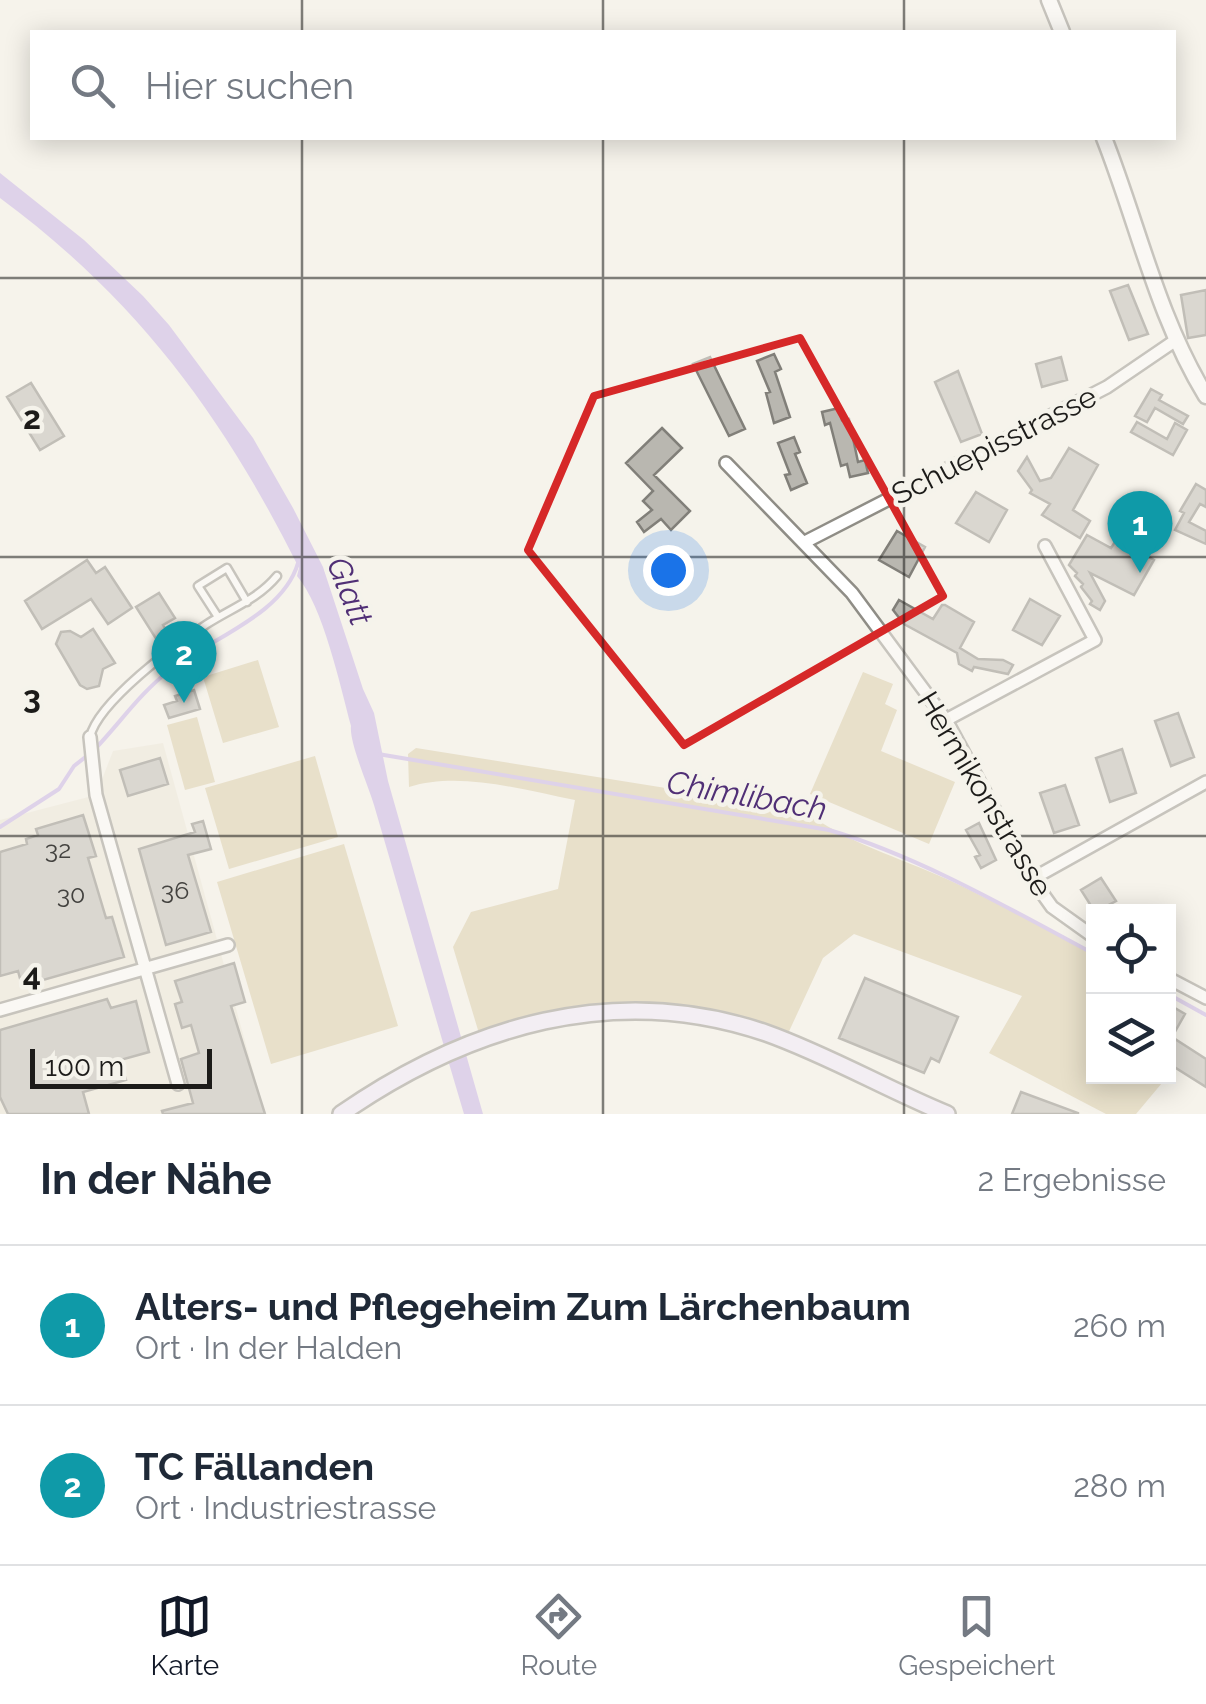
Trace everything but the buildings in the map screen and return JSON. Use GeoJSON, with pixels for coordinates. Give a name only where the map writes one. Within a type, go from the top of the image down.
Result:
{"type":"FeatureCollection","features":[{"type":"Feature","properties":{"kind":"main road"},"geometry":{"type":"LineString","coordinates":[[341,1114],[382,1085],[474,1042],[534,1024],[603,1010],[687,1013],[726,1020],[786,1040],[947,1114]]}},
{"type":"Feature","properties":{"kind":"street"},"geometry":{"type":"LineString","coordinates":[[1049,0],[1061,30]]}},
{"type":"Feature","properties":{"kind":"street"},"geometry":{"type":"LineString","coordinates":[[1105,140],[1176,340],[1206,396]]}},
{"type":"Feature","properties":{"kind":"street","name":"Schuepisstrasse"},"geometry":{"type":"LineString","coordinates":[[805,542],[1107,387],[1176,340]]}},
{"type":"Feature","properties":{"kind":"street","name":"Hermikonstrasse"},"geometry":{"type":"LineString","coordinates":[[726,463],[852,593],[946,720],[1032,879],[1052,906],[1086,930]]}},
{"type":"Feature","properties":{"kind":"street"},"geometry":{"type":"LineString","coordinates":[[946,720],[1095,640],[1046,546]]}},
{"type":"Feature","properties":{"kind":"street"},"geometry":{"type":"LineString","coordinates":[[91,747],[96,795],[178,1084]]}},
{"type":"Feature","properties":{"kind":"street"},"geometry":{"type":"LineString","coordinates":[[1032,879],[1206,782]]}},
{"type":"Feature","properties":{"kind":"street"},"geometry":{"type":"LineString","coordinates":[[0,1010],[228,945]]}},
{"type":"Feature","properties":{"kind":"street"},"geometry":{"type":"LineString","coordinates":[[1176,982],[1206,998]]}},
{"type":"Feature","properties":{"kind":"lane"},"geometry":{"type":"LineString","coordinates":[[218,617],[198,586],[226,568],[248,602]]}},
{"type":"Feature","properties":{"kind":"lane"},"geometry":{"type":"LineString","coordinates":[[91,747],[100,713],[183,639],[248,602],[277,576]]}},
{"type":"Feature","properties":{"kind":"highlighted area"},"geometry":{"type":"Polygon","coordinates":[[[800,338],[943,596],[684,745],[528,550],[594,396],[800,338]]]}},
{"type":"Feature","properties":{"kind":"shaded area","name":"Glatt"},"geometry":{"type":"Polygon","coordinates":[[[0,173],[84,240],[169,325],[253,438],[293,508],[323,567],[374,713],[388,781],[483,1114],[464,1114],[356,753],[330,647],[315,606],[297,576],[299,568],[240,460],[173,364],[94,277],[0,198],[0,173]]]}},
{"type":"Feature","properties":{"kind":"shaded area"},"geometry":{"type":"Polygon","coordinates":[[[258,660],[279,727],[223,743],[203,677],[258,660]]]}},
{"type":"Feature","properties":{"kind":"shaded area"},"geometry":{"type":"Polygon","coordinates":[[[863,672],[893,684],[885,704],[897,710],[881,751],[955,782],[929,844],[810,794],[863,672]]]}},
{"type":"Feature","properties":{"kind":"shaded area"},"geometry":{"type":"Polygon","coordinates":[[[197,717],[215,782],[185,790],[167,725],[197,717]]]}},
{"type":"Feature","properties":{"kind":"shaded area"},"geometry":{"type":"Polygon","coordinates":[[[163,743],[265,1114],[0,1114],[0,820],[96,795],[113,751],[163,743]]]}},
{"type":"Feature","properties":{"kind":"shaded area"},"geometry":{"type":"Polygon","coordinates":[[[416,748],[803,810],[855,840],[949,880],[1086,950],[1086,1084],[1161,1084],[1136,1114],[1106,1114],[989,1053],[1022,996],[854,934],[823,958],[785,1040],[762,1032],[603,1010],[481,1040],[453,947],[471,912],[558,889],[575,800],[470,781],[409,787],[408,754],[416,748]]]}},
{"type":"Feature","properties":{"kind":"shaded area"},"geometry":{"type":"Polygon","coordinates":[[[315,756],[338,837],[229,869],[205,788],[315,756]]]}},
{"type":"Feature","properties":{"kind":"shaded area"},"geometry":{"type":"Polygon","coordinates":[[[344,844],[398,1026],[271,1064],[217,882],[344,844]]]}},
{"type":"Feature","properties":{"kind":"waterway"},"geometry":{"type":"LineString","coordinates":[[95,749],[159,679],[262,611],[290,581],[298,563]]}},
{"type":"Feature","properties":{"kind":"waterway","name":"Chimlibach"},"geometry":{"type":"LineString","coordinates":[[378,754],[829,830],[930,869],[1086,950]]}},
{"type":"Feature","properties":{"kind":"waterway"},"geometry":{"type":"LineString","coordinates":[[0,827],[59,789],[74,766],[88,755]]}},
{"type":"Feature","properties":{"kind":"waterway","name":"Chimlibach"},"geometry":{"type":"LineString","coordinates":[[1176,998],[1206,1015]]}},
{"type":"Feature","properties":{"kind":"place","name":"Alters- und Pflegeheim Zum Lärchenbaum"},"geometry":{"type":"Point","coordinates":[1140,573]}},
{"type":"Feature","properties":{"kind":"place","name":"TC Fällanden"},"geometry":{"type":"Point","coordinates":[184,703]}}]}
